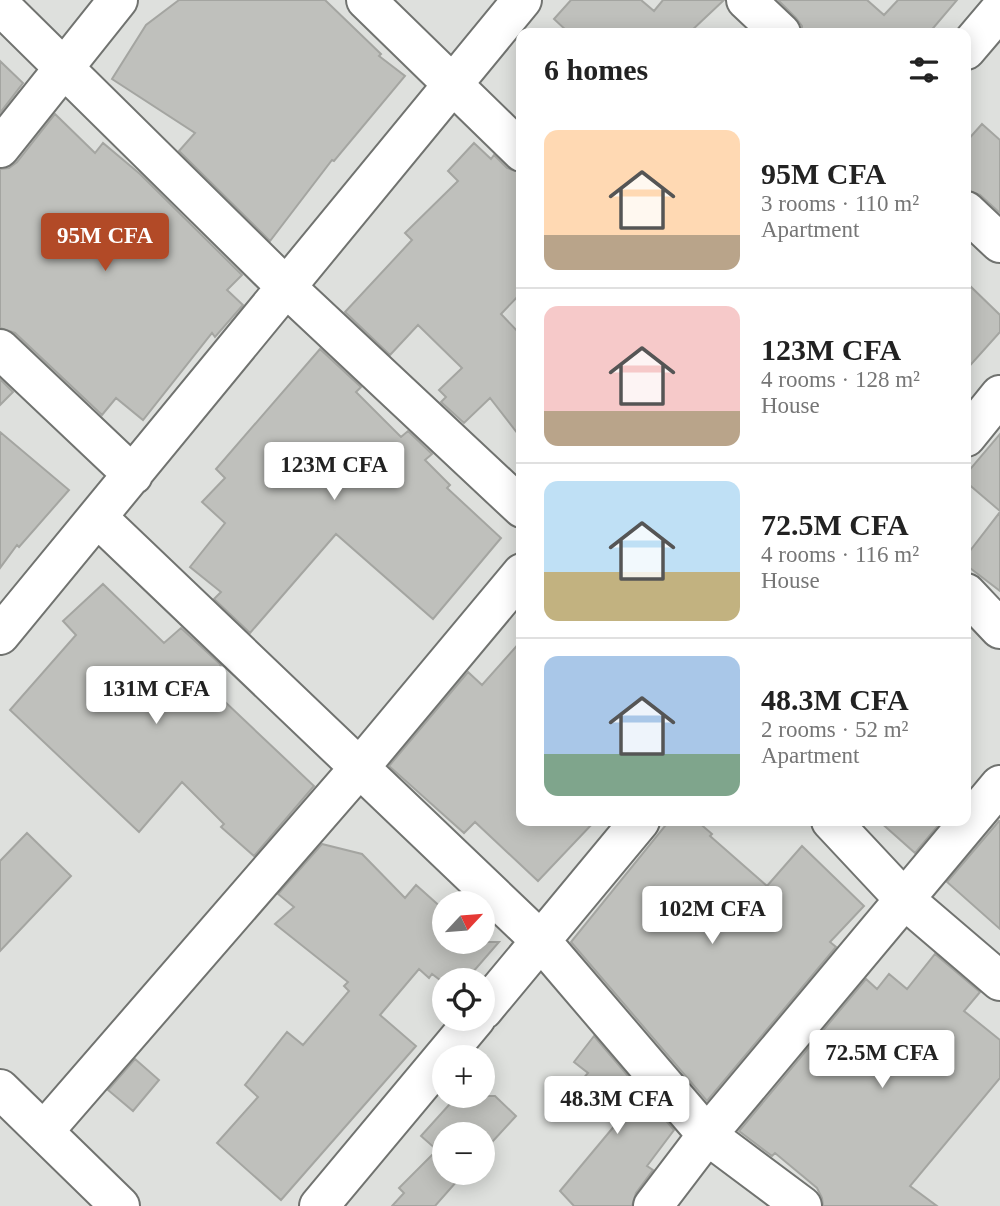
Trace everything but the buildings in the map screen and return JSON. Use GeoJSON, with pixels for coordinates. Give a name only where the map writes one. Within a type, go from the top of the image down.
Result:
{"type":"FeatureCollection","features":[{"type":"Feature","properties":{"kind":"street"},"geometry":{"type":"LineString","coordinates":[[0,148],[118,0]]}},
{"type":"Feature","properties":{"kind":"street"},"geometry":{"type":"LineString","coordinates":[[366,0],[516,146]]}},
{"type":"Feature","properties":{"kind":"street"},"geometry":{"type":"LineString","coordinates":[[0,635],[522,0]]}},
{"type":"Feature","properties":{"kind":"street"},"geometry":{"type":"LineString","coordinates":[[746,0],[776,28]]}},
{"type":"Feature","properties":{"kind":"street"},"geometry":{"type":"LineString","coordinates":[[0,5],[285,286],[516,502]]}},
{"type":"Feature","properties":{"kind":"street"},"geometry":{"type":"LineString","coordinates":[[971,44],[1000,10]]}},
{"type":"Feature","properties":{"kind":"street"},"geometry":{"type":"LineString","coordinates":[[971,216],[1000,243]]}},
{"type":"Feature","properties":{"kind":"street"},"geometry":{"type":"LineString","coordinates":[[0,349],[133,475]]}},
{"type":"Feature","properties":{"kind":"street"},"geometry":{"type":"LineString","coordinates":[[971,431],[1000,395]]}},
{"type":"Feature","properties":{"kind":"street"},"geometry":{"type":"LineString","coordinates":[[97,517],[541,941],[707,1135],[802,1206]]}},
{"type":"Feature","properties":{"kind":"street"},"geometry":{"type":"LineString","coordinates":[[44,1131],[360,767],[516,580]]}},
{"type":"Feature","properties":{"kind":"street"},"geometry":{"type":"LineString","coordinates":[[971,598],[1000,629]]}},
{"type":"Feature","properties":{"kind":"street"},"geometry":{"type":"LineString","coordinates":[[971,820],[1000,785]]}},
{"type":"Feature","properties":{"kind":"street"},"geometry":{"type":"LineString","coordinates":[[495,996],[636,826]]}},
{"type":"Feature","properties":{"kind":"street"},"geometry":{"type":"LineString","coordinates":[[836,826],[904,900],[1000,981]]}},
{"type":"Feature","properties":{"kind":"street"},"geometry":{"type":"LineString","coordinates":[[653,1206],[707,1135],[966,826]]}},
{"type":"Feature","properties":{"kind":"street"},"geometry":{"type":"LineString","coordinates":[[319,1206],[465,1031]]}},
{"type":"Feature","properties":{"kind":"street"},"geometry":{"type":"LineString","coordinates":[[0,1089],[120,1206]]}}]}
